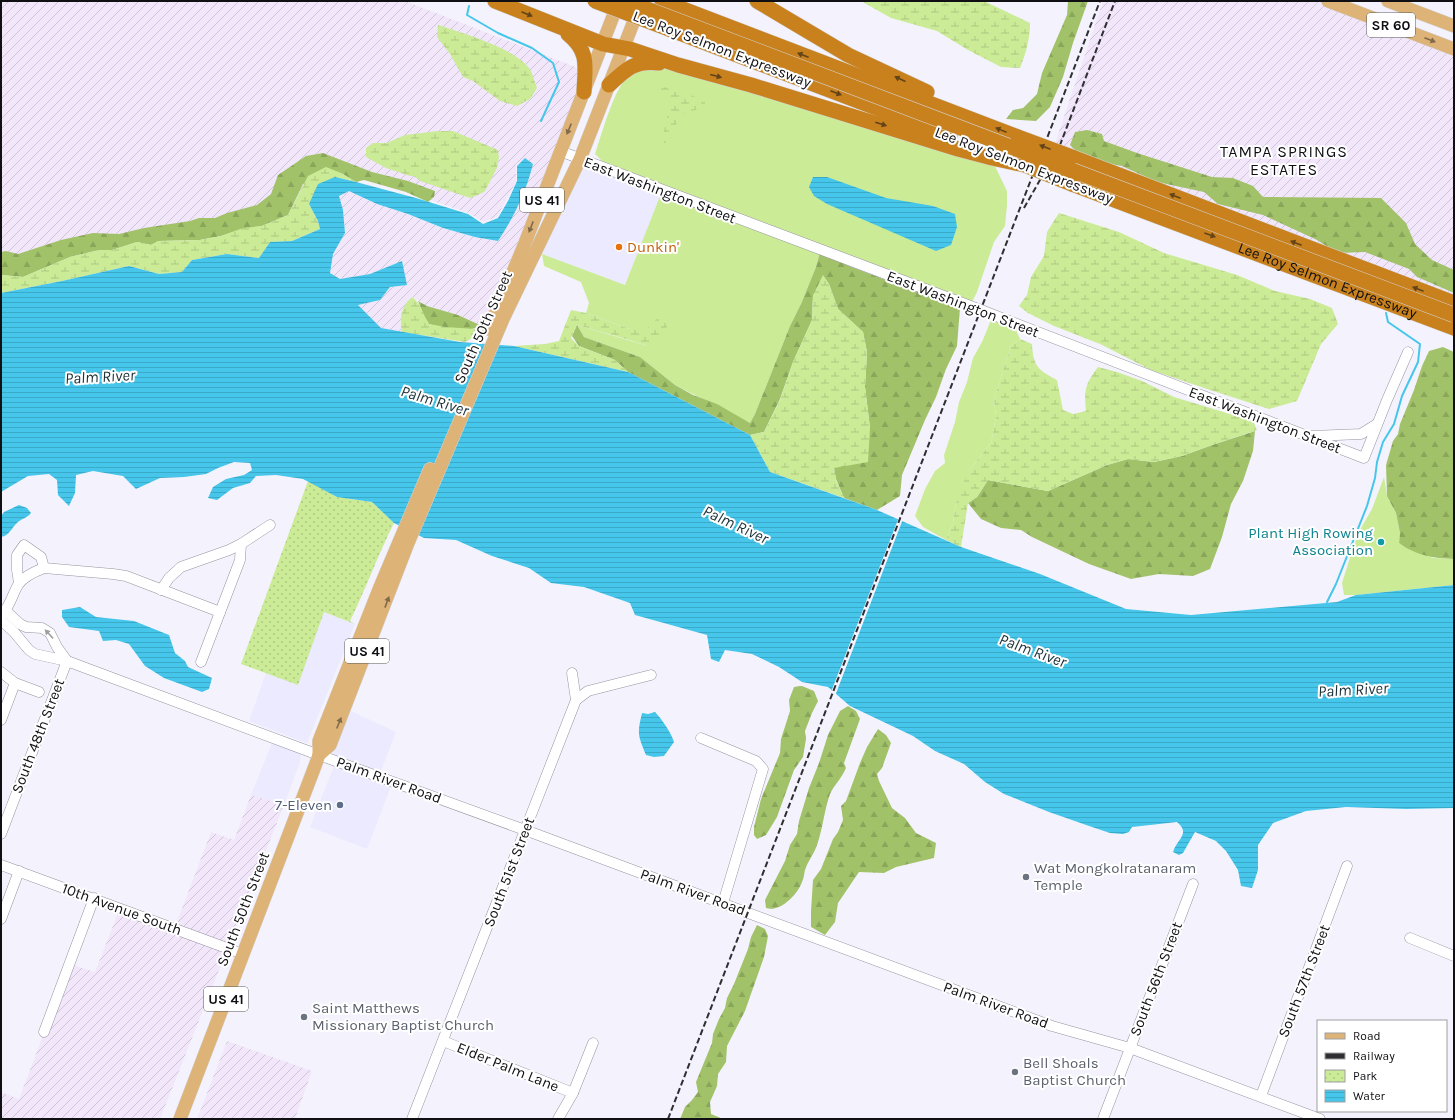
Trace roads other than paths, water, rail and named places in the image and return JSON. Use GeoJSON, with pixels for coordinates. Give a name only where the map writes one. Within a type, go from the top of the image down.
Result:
{"type":"FeatureCollection","features":[{"type":"Feature","properties":{"kind":"highway"},"geometry":{"type":"LineString","coordinates":[[495,1],[602,44],[624,48],[958,149],[1009,160]]}},
{"type":"Feature","properties":{"kind":"highway","name":"Lee Roy Selmon Expressway"},"geometry":{"type":"LineString","coordinates":[[595,1],[1072,184],[1454,328]]}},
{"type":"Feature","properties":{"kind":"highway"},"geometry":{"type":"LineString","coordinates":[[626,1],[1454,315]]}},
{"type":"Feature","properties":{"kind":"highway"},"geometry":{"type":"LineString","coordinates":[[757,1],[848,55],[978,116],[984,123]]}},
{"type":"Feature","properties":{"kind":"highway","name":"Lee Roy Selmon Expressway"},"geometry":{"type":"LineString","coordinates":[[665,2],[1454,303]]}},
{"type":"Feature","properties":{"kind":"highway"},"geometry":{"type":"LineString","coordinates":[[559,28],[576,40],[582,49],[586,66],[584,92]]}},
{"type":"Feature","properties":{"kind":"highway"},"geometry":{"type":"LineString","coordinates":[[609,85],[630,68],[641,63],[646,62],[678,65]]}},
{"type":"Feature","properties":{"kind":"main road","name":"South 50th Street"},"geometry":{"type":"LineString","coordinates":[[180,1119],[320,755],[330,745],[404,541],[499,317],[523,248],[619,1]]}},
{"type":"Feature","properties":{"kind":"main road","name":"South 50th Street"},"geometry":{"type":"LineString","coordinates":[[499,317],[580,160],[642,1]]}},
{"type":"Feature","properties":{"kind":"main road","name":"SR 60"},"geometry":{"type":"LineString","coordinates":[[1328,1],[1454,49]]}},
{"type":"Feature","properties":{"kind":"main road","name":"SR 60"},"geometry":{"type":"LineString","coordinates":[[1388,1],[1454,26]]}},
{"type":"Feature","properties":{"kind":"street","name":"East Washington Street"},"geometry":{"type":"LineString","coordinates":[[560,151],[580,160],[981,310],[1306,437],[1364,458],[1377,424]]}},
{"type":"Feature","properties":{"kind":"street"},"geometry":{"type":"LineString","coordinates":[[1306,437],[1361,434],[1377,424],[1408,352]]}},
{"type":"Feature","properties":{"kind":"street"},"geometry":{"type":"LineString","coordinates":[[161,590],[169,578],[181,567],[229,550],[270,525]]}},
{"type":"Feature","properties":{"kind":"street"},"geometry":{"type":"LineString","coordinates":[[201,662],[240,560],[241,544]]}},
{"type":"Feature","properties":{"kind":"street"},"geometry":{"type":"LineString","coordinates":[[19,583],[17,555],[24,545],[41,558],[44,563],[44,568]]}},
{"type":"Feature","properties":{"kind":"street"},"geometry":{"type":"LineString","coordinates":[[67,661],[50,633],[42,628],[26,627],[4,613],[19,583],[44,568],[126,576],[220,612]]}},
{"type":"Feature","properties":{"kind":"street","name":"Palm River Road"},"geometry":{"type":"LineString","coordinates":[[1,620],[29,650],[35,654],[67,661],[1052,1026],[1130,1048],[1320,1119]]}},
{"type":"Feature","properties":{"kind":"street"},"geometry":{"type":"LineString","coordinates":[[18,637],[26,627]]}},
{"type":"Feature","properties":{"kind":"street","name":"South 48th Street"},"geometry":{"type":"LineString","coordinates":[[1,834],[67,661]]}},
{"type":"Feature","properties":{"kind":"street"},"geometry":{"type":"LineString","coordinates":[[1,672],[15,683],[39,692]]}},
{"type":"Feature","properties":{"kind":"street"},"geometry":{"type":"LineString","coordinates":[[572,673],[576,700],[588,692],[651,675]]}},
{"type":"Feature","properties":{"kind":"street"},"geometry":{"type":"LineString","coordinates":[[1,720],[15,683]]}},
{"type":"Feature","properties":{"kind":"street","name":"South 51st Street"},"geometry":{"type":"LineString","coordinates":[[412,1119],[576,700]]}},
{"type":"Feature","properties":{"kind":"street"},"geometry":{"type":"LineString","coordinates":[[700,738],[756,761],[763,769],[723,903]]}},
{"type":"Feature","properties":{"kind":"street","name":"10th Avenue South"},"geometry":{"type":"LineString","coordinates":[[1,864],[243,954]]}},
{"type":"Feature","properties":{"kind":"street","name":"South 57th Street"},"geometry":{"type":"LineString","coordinates":[[1261,1096],[1347,866]]}},
{"type":"Feature","properties":{"kind":"street"},"geometry":{"type":"LineString","coordinates":[[1,919],[19,871]]}},
{"type":"Feature","properties":{"kind":"street","name":"South 56th Street"},"geometry":{"type":"LineString","coordinates":[[1103,1119],[1193,884]]}},
{"type":"Feature","properties":{"kind":"street"},"geometry":{"type":"LineString","coordinates":[[44,1032],[94,898]]}},
{"type":"Feature","properties":{"kind":"street"},"geometry":{"type":"LineString","coordinates":[[1410,938],[1454,956]]}},
{"type":"Feature","properties":{"kind":"street","name":"Elder Palm Lane"},"geometry":{"type":"LineString","coordinates":[[443,1040],[573,1093]]}},
{"type":"Feature","properties":{"kind":"street"},"geometry":{"type":"LineString","coordinates":[[558,1119],[573,1093],[593,1043]]}},
{"type":"Feature","properties":{"kind":"water","name":"Palm River"},"geometry":{"type":"Polygon","coordinates":[[[525,158],[533,164],[527,184],[519,204],[498,241],[475,237],[443,228],[377,204],[349,191],[339,196],[343,210],[345,233],[333,254],[330,273],[340,279],[370,274],[402,261],[407,285],[390,287],[380,300],[358,305],[381,328],[460,342],[514,346],[628,372],[750,435],[770,472],[877,510],[961,547],[1040,574],[1126,609],[1191,615],[1337,602],[1356,595],[1454,585],[1454,808],[1406,809],[1346,807],[1306,811],[1273,823],[1258,845],[1258,870],[1252,888],[1241,886],[1238,870],[1226,851],[1216,841],[1195,832],[1183,853],[1179,855],[1173,852],[1183,833],[1181,826],[1177,822],[1132,827],[1129,832],[1123,834],[1110,833],[1049,812],[1004,794],[985,782],[964,764],[935,751],[913,736],[850,706],[828,687],[802,682],[779,667],[752,654],[725,650],[719,662],[711,659],[707,635],[635,615],[630,603],[584,587],[551,583],[529,568],[492,556],[456,540],[424,538],[394,523],[372,502],[337,497],[303,479],[276,475],[256,476],[250,483],[233,488],[217,500],[208,498],[213,487],[226,479],[244,475],[252,470],[250,463],[234,462],[206,474],[160,478],[136,489],[123,476],[93,471],[76,475],[75,493],[69,506],[58,495],[57,480],[49,474],[28,476],[1,492],[1,293],[129,266],[159,274],[182,272],[192,260],[227,254],[259,258],[270,242],[292,241],[320,229],[318,221],[309,204],[318,184],[335,177],[416,198],[468,214],[483,224],[498,218],[517,181],[517,166],[525,158]]]}},
{"type":"Feature","properties":{"kind":"water"},"geometry":{"type":"Polygon","coordinates":[[[813,177],[827,177],[886,198],[933,206],[955,214],[957,227],[951,245],[936,251],[827,204],[814,196],[809,187],[813,177]]]}},
{"type":"Feature","properties":{"kind":"water"},"geometry":{"type":"Polygon","coordinates":[[[19,505],[27,508],[31,513],[18,522],[6,535],[1,537],[1,516],[4,512],[19,505]]]}},
{"type":"Feature","properties":{"kind":"water"},"geometry":{"type":"Polygon","coordinates":[[[80,607],[96,617],[134,621],[169,635],[175,653],[185,661],[188,667],[212,678],[209,689],[202,692],[164,678],[145,666],[129,644],[116,640],[103,641],[99,631],[69,627],[62,617],[62,610],[80,607]]]}},
{"type":"Feature","properties":{"kind":"water"},"geometry":{"type":"Polygon","coordinates":[[[655,712],[666,726],[674,742],[664,756],[654,757],[646,755],[639,734],[639,726],[642,713],[648,714],[655,712]]]}},
{"type":"Feature","properties":{"kind":"waterway"},"geometry":{"type":"LineString","coordinates":[[469,6],[467,15],[498,33],[532,48],[553,63],[559,82],[541,121]]}},
{"type":"Feature","properties":{"kind":"waterway"},"geometry":{"type":"LineString","coordinates":[[1327,602],[1336,584],[1367,506],[1383,442],[1394,424],[1402,396],[1418,362],[1420,344],[1388,322],[1386,313]]}},
{"type":"Feature","properties":{"kind":"railway"},"geometry":{"type":"LineString","coordinates":[[668,1119],[1100,1]]}},
{"type":"Feature","properties":{"kind":"railway"},"geometry":{"type":"LineString","coordinates":[[1024,208],[1060,145],[1115,1]]}},
{"type":"Feature","properties":{"kind":"place","name":"Dunkin'"},"geometry":{"type":"Point","coordinates":[619,247]}},
{"type":"Feature","properties":{"kind":"place","name":"Plant High Rowing Association"},"geometry":{"type":"Point","coordinates":[1381,542]}},
{"type":"Feature","properties":{"kind":"place","name":"7-Eleven"},"geometry":{"type":"Point","coordinates":[340,805]}},
{"type":"Feature","properties":{"kind":"place","name":"Wat Mongkolratanaram Temple"},"geometry":{"type":"Point","coordinates":[1026,877]}},
{"type":"Feature","properties":{"kind":"place","name":"Saint Matthews Missionary Baptist Church"},"geometry":{"type":"Point","coordinates":[304,1017]}},
{"type":"Feature","properties":{"kind":"place","name":"Bell Shoals Baptist Church"},"geometry":{"type":"Point","coordinates":[1015,1072]}},
{"type":"Feature","properties":{"kind":"district","name":"TAMPA SPRINGS ESTATES"},"geometry":{"type":"Point","coordinates":[1284,160]}}]}
